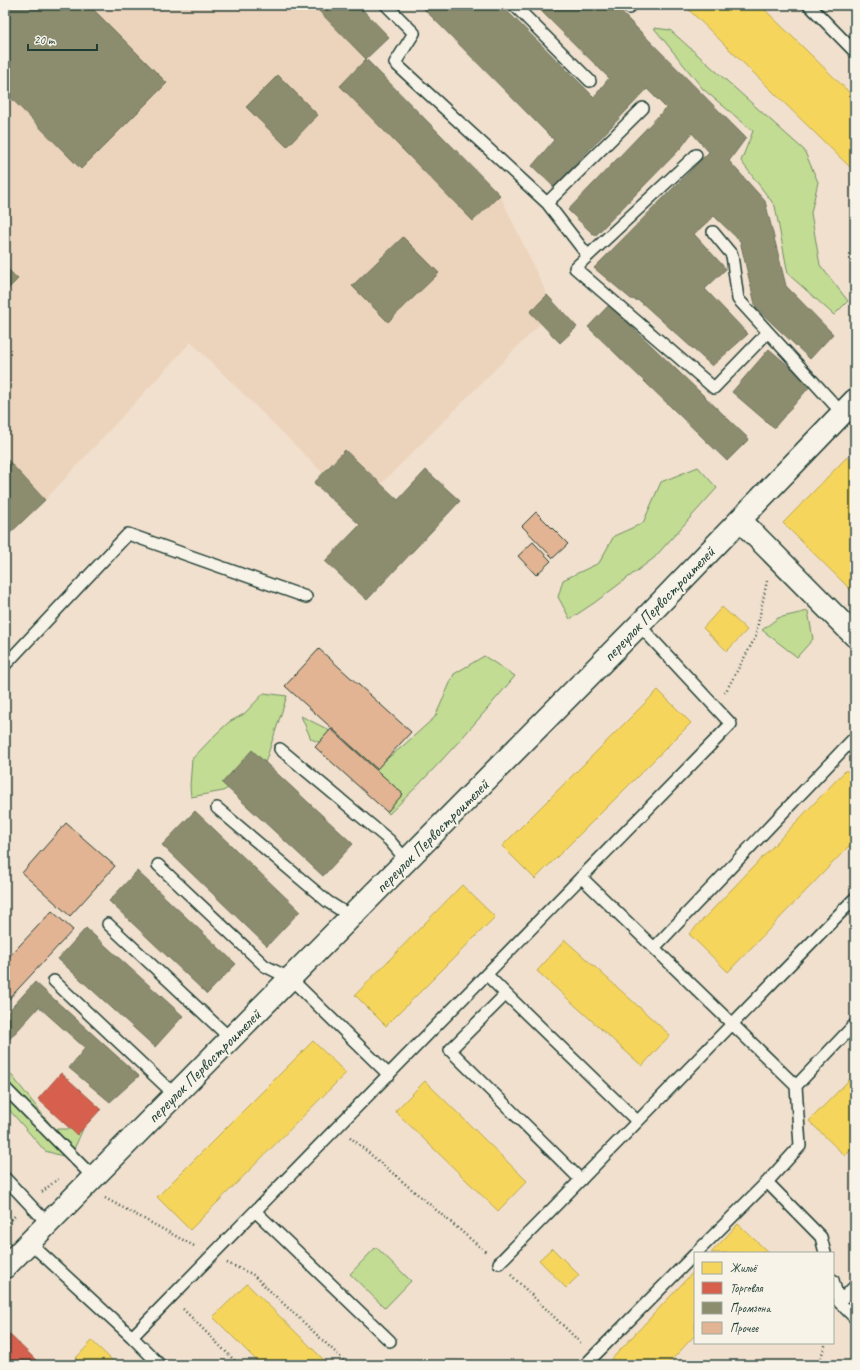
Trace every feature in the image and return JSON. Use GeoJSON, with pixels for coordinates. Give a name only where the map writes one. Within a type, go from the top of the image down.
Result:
{"type":"FeatureCollection","features":[{"type":"Feature","properties":{"kind":"street","name":"переулок Первостроителей"},"geometry":{"type":"LineString","coordinates":[[5,1267],[48,1224],[98,1188],[176,1095],[639,625],[849,407]]}},
{"type":"Feature","properties":{"kind":"street"},"geometry":{"type":"LineString","coordinates":[[740,520],[855,636]]}},
{"type":"Feature","properties":{"kind":"lane"},"geometry":{"type":"LineString","coordinates":[[386,5],[414,33],[395,63],[547,203],[588,256]]}},
{"type":"Feature","properties":{"kind":"lane"},"geometry":{"type":"LineString","coordinates":[[514,5],[590,81]]}},
{"type":"Feature","properties":{"kind":"lane"},"geometry":{"type":"LineString","coordinates":[[810,6],[855,52]]}},
{"type":"Feature","properties":{"kind":"lane"},"geometry":{"type":"LineString","coordinates":[[547,203],[643,108]]}},
{"type":"Feature","properties":{"kind":"lane"},"geometry":{"type":"LineString","coordinates":[[696,155],[575,268],[714,388],[768,332]]}},
{"type":"Feature","properties":{"kind":"lane"},"geometry":{"type":"LineString","coordinates":[[713,232],[732,255],[738,299],[768,332],[849,407]]}},
{"type":"Feature","properties":{"kind":"lane"},"geometry":{"type":"LineString","coordinates":[[5,665],[128,534],[306,597]]}},
{"type":"Feature","properties":{"kind":"lane"},"geometry":{"type":"LineString","coordinates":[[132,1337],[731,724],[639,625]]}},
{"type":"Feature","properties":{"kind":"lane"},"geometry":{"type":"LineString","coordinates":[[654,948],[855,737]]}},
{"type":"Feature","properties":{"kind":"lane"},"geometry":{"type":"LineString","coordinates":[[280,749],[389,840],[408,861]]}},
{"type":"Feature","properties":{"kind":"lane"},"geometry":{"type":"LineString","coordinates":[[217,808],[328,902],[352,917]]}},
{"type":"Feature","properties":{"kind":"lane"},"geometry":{"type":"LineString","coordinates":[[158,865],[265,966],[291,979],[389,1075]]}},
{"type":"Feature","properties":{"kind":"lane"},"geometry":{"type":"LineString","coordinates":[[582,878],[796,1086],[800,1146],[698,1252]]}},
{"type":"Feature","properties":{"kind":"lane"},"geometry":{"type":"LineString","coordinates":[[499,1263],[581,1180],[731,1023],[855,898]]}},
{"type":"Feature","properties":{"kind":"lane"},"geometry":{"type":"LineString","coordinates":[[108,924],[231,1039]]}},
{"type":"Feature","properties":{"kind":"lane"},"geometry":{"type":"LineString","coordinates":[[487,975],[637,1121]]}},
{"type":"Feature","properties":{"kind":"lane"},"geometry":{"type":"LineString","coordinates":[[54,981],[176,1095]]}},
{"type":"Feature","properties":{"kind":"lane"},"geometry":{"type":"LineString","coordinates":[[506,994],[450,1050],[581,1180]]}},
{"type":"Feature","properties":{"kind":"lane"},"geometry":{"type":"LineString","coordinates":[[796,1086],[855,1024]]}},
{"type":"Feature","properties":{"kind":"lane"},"geometry":{"type":"LineString","coordinates":[[5,1088],[98,1188]]}},
{"type":"Feature","properties":{"kind":"lane"},"geometry":{"type":"LineString","coordinates":[[5,1178],[48,1224]]}},
{"type":"Feature","properties":{"kind":"lane"},"geometry":{"type":"LineString","coordinates":[[767,1182],[821,1237],[825,1252]]}},
{"type":"Feature","properties":{"kind":"lane"},"geometry":{"type":"LineString","coordinates":[[255,1211],[390,1341]]}},
{"type":"Feature","properties":{"kind":"lane"},"geometry":{"type":"LineString","coordinates":[[30,1243],[132,1337],[160,1365]]}},
{"type":"Feature","properties":{"kind":"lane"},"geometry":{"type":"LineString","coordinates":[[585,1365],[694,1256]]}},
{"type":"Feature","properties":{"kind":"lane"},"geometry":{"type":"LineString","coordinates":[[834,1284],[839,1302],[855,1318]]}},
{"type":"Feature","properties":{"kind":"lane"},"geometry":{"type":"LineString","coordinates":[[839,1302],[855,1286]]}},
{"type":"Feature","properties":{"kind":"path"},"geometry":{"type":"LineString","coordinates":[[716,709],[755,638],[773,554]]}},
{"type":"Feature","properties":{"kind":"path"},"geometry":{"type":"LineString","coordinates":[[338,1127],[499,1263],[594,1356]]}},
{"type":"Feature","properties":{"kind":"path"},"geometry":{"type":"LineString","coordinates":[[98,1188],[212,1256],[252,1274],[349,1365]]}},
{"type":"Feature","properties":{"kind":"path"},"geometry":{"type":"LineString","coordinates":[[171,1297],[239,1365]]}},
{"type":"Feature","properties":{"kind":"path"},"geometry":{"type":"LineString","coordinates":[[818,1365],[826,1344]]}},
{"type":"Feature","properties":{"kind":"shaded area"},"geometry":{"type":"Polygon","coordinates":[[[5,5],[313,5],[366,59],[340,86],[473,221],[500,195],[547,295],[530,312],[541,323],[381,484],[345,450],[323,473],[191,342],[45,500],[5,457],[5,292],[18,279],[5,266],[5,5]]]}},
{"type":"Feature","properties":{"kind":"green space"},"geometry":{"type":"Polygon","coordinates":[[[654,28],[670,30],[804,150],[818,182],[811,213],[820,265],[848,301],[834,315],[788,274],[775,206],[741,161],[753,131],[703,89],[654,28]]]}},
{"type":"Feature","properties":{"kind":"green space"},"geometry":{"type":"Polygon","coordinates":[[[698,467],[717,488],[654,558],[570,619],[558,597],[563,580],[599,563],[614,536],[643,523],[661,482],[698,467]]]}},
{"type":"Feature","properties":{"kind":"green space"},"geometry":{"type":"Polygon","coordinates":[[[808,611],[813,639],[797,657],[762,630],[778,618],[808,611]]]}},
{"type":"Feature","properties":{"kind":"green space"},"geometry":{"type":"Polygon","coordinates":[[[484,656],[515,676],[454,747],[389,814],[334,748],[311,739],[301,716],[325,728],[378,766],[435,717],[454,674],[484,656]]]}},
{"type":"Feature","properties":{"kind":"green space"},"geometry":{"type":"Polygon","coordinates":[[[264,693],[287,696],[263,769],[223,791],[191,797],[190,786],[192,759],[229,722],[244,714],[264,693]]]}},
{"type":"Feature","properties":{"kind":"green space"},"geometry":{"type":"Polygon","coordinates":[[[5,1070],[9,1072],[54,1129],[83,1129],[70,1158],[45,1151],[5,1105],[5,1070]]]}},
{"type":"Feature","properties":{"kind":"green space"},"geometry":{"type":"Polygon","coordinates":[[[376,1247],[411,1281],[385,1308],[350,1274],[376,1247]]]}},
{"type":"Feature","properties":{"kind":"building: Жильё"},"geometry":{"type":"Polygon","coordinates":[[[684,5],[760,5],[855,98],[855,172],[684,5]]]}},
{"type":"Feature","properties":{"kind":"building: Жильё"},"geometry":{"type":"Polygon","coordinates":[[[847,457],[855,463],[855,594],[783,523],[847,457]]]}},
{"type":"Feature","properties":{"kind":"building: Жильё"},"geometry":{"type":"Polygon","coordinates":[[[722,607],[747,630],[727,651],[703,628],[722,607]]]}},
{"type":"Feature","properties":{"kind":"building: Жильё"},"geometry":{"type":"Polygon","coordinates":[[[658,690],[691,723],[535,879],[502,846],[658,690]]]}},
{"type":"Feature","properties":{"kind":"building: Жильё"},"geometry":{"type":"Polygon","coordinates":[[[846,770],[855,779],[855,852],[849,846],[728,972],[689,934],[846,770]]]}},
{"type":"Feature","properties":{"kind":"building: Жильё"},"geometry":{"type":"Polygon","coordinates":[[[462,885],[495,917],[386,1026],[355,995],[462,885]]]}},
{"type":"Feature","properties":{"kind":"building: Жильё"},"geometry":{"type":"Polygon","coordinates":[[[565,940],[670,1035],[642,1066],[537,971],[565,940]]]}},
{"type":"Feature","properties":{"kind":"building: Жильё"},"geometry":{"type":"Polygon","coordinates":[[[313,1041],[346,1073],[190,1230],[157,1197],[313,1041]]]}},
{"type":"Feature","properties":{"kind":"building: Жильё"},"geometry":{"type":"Polygon","coordinates":[[[855,1074],[855,1146],[845,1156],[809,1121],[855,1074]]]}},
{"type":"Feature","properties":{"kind":"building: Жильё"},"geometry":{"type":"Polygon","coordinates":[[[425,1081],[527,1181],[498,1211],[395,1111],[425,1081]]]}},
{"type":"Feature","properties":{"kind":"building: Жильё"},"geometry":{"type":"Polygon","coordinates":[[[738,1224],[768,1252],[712,1252],[738,1224]]]}},
{"type":"Feature","properties":{"kind":"building: Жильё"},"geometry":{"type":"Polygon","coordinates":[[[552,1248],[579,1275],[566,1288],[539,1260],[552,1248]]]}},
{"type":"Feature","properties":{"kind":"building: Жильё"},"geometry":{"type":"Polygon","coordinates":[[[694,1271],[694,1336],[667,1365],[606,1365],[694,1271]]]}},
{"type":"Feature","properties":{"kind":"building: Жильё"},"geometry":{"type":"Polygon","coordinates":[[[247,1284],[329,1365],[261,1365],[213,1317],[247,1284]]]}},
{"type":"Feature","properties":{"kind":"building: Жильё"},"geometry":{"type":"Polygon","coordinates":[[[92,1341],[115,1363],[113,1365],[81,1365],[75,1359],[92,1341]]]}},
{"type":"Feature","properties":{"kind":"building: Торговля"},"geometry":{"type":"Polygon","coordinates":[[[61,1073],[101,1109],[77,1135],[38,1099],[61,1073]]]}},
{"type":"Feature","properties":{"kind":"building: Торговля"},"geometry":{"type":"Polygon","coordinates":[[[6,1331],[41,1365],[5,1365],[6,1331]]]}},
{"type":"Feature","properties":{"kind":"building: Промзона"},"geometry":{"type":"Polygon","coordinates":[[[5,5],[89,5],[167,83],[81,169],[5,92],[5,5]]]}},
{"type":"Feature","properties":{"kind":"building: Промзона"},"geometry":{"type":"Polygon","coordinates":[[[313,5],[358,5],[389,37],[366,59],[313,5]]]}},
{"type":"Feature","properties":{"kind":"building: Промзона"},"geometry":{"type":"Polygon","coordinates":[[[420,5],[501,5],[594,97],[609,78],[535,5],[614,5],[746,138],[729,161],[765,201],[786,286],[833,334],[810,359],[756,308],[740,241],[714,216],[694,234],[726,269],[705,289],[748,334],[712,366],[640,301],[631,299],[594,268],[709,152],[692,133],[680,149],[595,236],[568,210],[666,108],[647,89],[554,187],[532,166],[554,140],[420,5]]]}},
{"type":"Feature","properties":{"kind":"building: Промзона"},"geometry":{"type":"Polygon","coordinates":[[[366,59],[500,195],[473,221],[340,86],[366,59]]]}},
{"type":"Feature","properties":{"kind":"building: Промзона"},"geometry":{"type":"Polygon","coordinates":[[[278,75],[318,115],[287,147],[246,107],[278,75]]]}},
{"type":"Feature","properties":{"kind":"building: Промзона"},"geometry":{"type":"Polygon","coordinates":[[[403,237],[439,273],[388,322],[352,286],[403,237]]]}},
{"type":"Feature","properties":{"kind":"building: Промзона"},"geometry":{"type":"Polygon","coordinates":[[[5,266],[18,279],[5,292],[5,266]]]}},
{"type":"Feature","properties":{"kind":"building: Промзона"},"geometry":{"type":"Polygon","coordinates":[[[547,295],[577,327],[560,343],[530,312],[547,295]]]}},
{"type":"Feature","properties":{"kind":"building: Промзона"},"geometry":{"type":"Polygon","coordinates":[[[609,305],[749,439],[727,461],[588,327],[609,305]]]}},
{"type":"Feature","properties":{"kind":"building: Промзона"},"geometry":{"type":"Polygon","coordinates":[[[769,349],[811,385],[774,428],[732,392],[769,349]]]}},
{"type":"Feature","properties":{"kind":"building: Промзона"},"geometry":{"type":"Polygon","coordinates":[[[345,450],[398,500],[426,470],[460,501],[367,600],[325,561],[360,525],[314,483],[345,450]]]}},
{"type":"Feature","properties":{"kind":"building: Промзона"},"geometry":{"type":"Polygon","coordinates":[[[5,457],[45,500],[5,538],[5,457]]]}},
{"type":"Feature","properties":{"kind":"building: Промзона"},"geometry":{"type":"Polygon","coordinates":[[[252,750],[353,844],[323,876],[222,783],[252,750]]]}},
{"type":"Feature","properties":{"kind":"building: Промзона"},"geometry":{"type":"Polygon","coordinates":[[[195,811],[300,911],[267,946],[162,845],[195,811]]]}},
{"type":"Feature","properties":{"kind":"building: Промзона"},"geometry":{"type":"Polygon","coordinates":[[[137,871],[236,964],[207,994],[109,901],[137,871]]]}},
{"type":"Feature","properties":{"kind":"building: Промзона"},"geometry":{"type":"Polygon","coordinates":[[[86,928],[183,1016],[155,1047],[58,959],[86,928]]]}},
{"type":"Feature","properties":{"kind":"building: Промзона"},"geometry":{"type":"Polygon","coordinates":[[[35,982],[139,1076],[110,1102],[69,1068],[85,1048],[39,1007],[5,1044],[5,1015],[35,982]]]}},
{"type":"Feature","properties":{"kind":"building: Прочее"},"geometry":{"type":"Polygon","coordinates":[[[536,512],[568,544],[553,558],[522,526],[536,512]]]}},
{"type":"Feature","properties":{"kind":"building: Прочее"},"geometry":{"type":"Polygon","coordinates":[[[533,542],[551,561],[536,575],[518,556],[533,542]]]}},
{"type":"Feature","properties":{"kind":"building: Прочее"},"geometry":{"type":"Polygon","coordinates":[[[319,649],[411,732],[377,769],[285,686],[319,649]]]}},
{"type":"Feature","properties":{"kind":"building: Прочее"},"geometry":{"type":"Polygon","coordinates":[[[331,729],[403,794],[387,812],[315,747],[331,729]]]}},
{"type":"Feature","properties":{"kind":"building: Прочее"},"geometry":{"type":"Polygon","coordinates":[[[66,823],[115,866],[70,916],[22,873],[66,823]]]}},
{"type":"Feature","properties":{"kind":"building: Прочее"},"geometry":{"type":"Polygon","coordinates":[[[52,911],[73,930],[5,1003],[5,961],[52,911]]]}}]}
